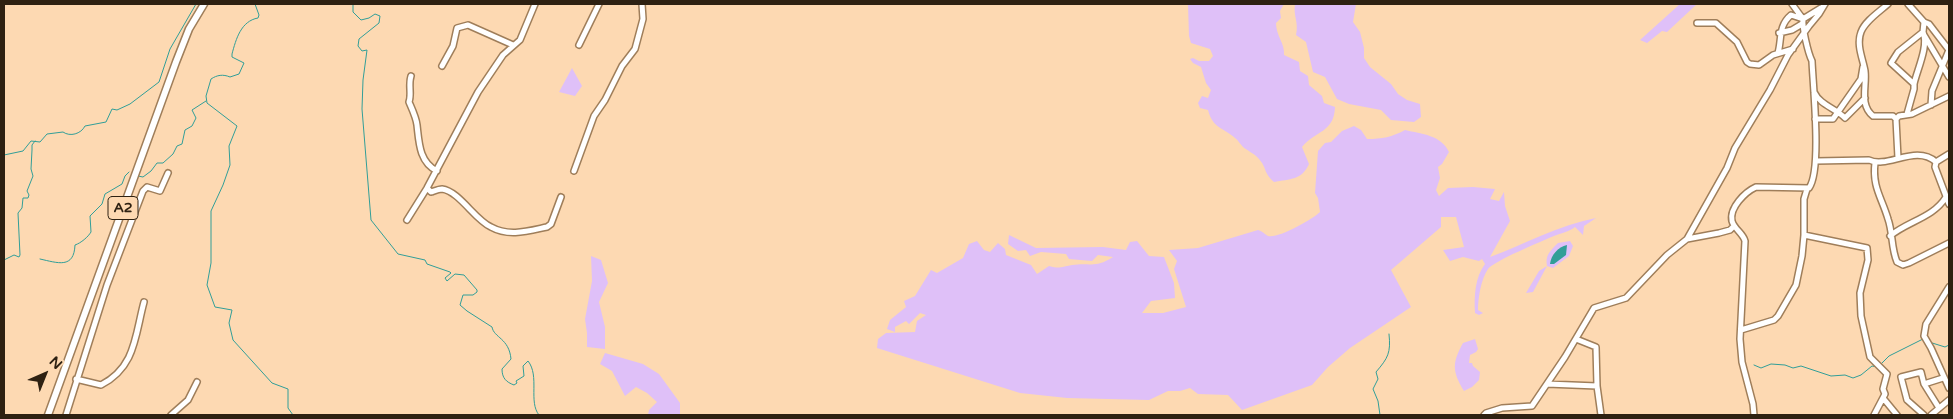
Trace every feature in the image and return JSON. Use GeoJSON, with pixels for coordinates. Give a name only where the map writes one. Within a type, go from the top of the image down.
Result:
{"type":"FeatureCollection","features":[{"type":"Feature","properties":{"kind":"main road","name":"A2"},"geometry":{"type":"LineString","coordinates":[[48,415],[176,62],[189,29],[204,4]]}},
{"type":"Feature","properties":{"kind":"street"},"geometry":{"type":"LineString","coordinates":[[407,220],[427,188],[478,92],[502,55],[520,40],[535,4]]}},
{"type":"Feature","properties":{"kind":"street"},"geometry":{"type":"LineString","coordinates":[[579,45],[599,4]]}},
{"type":"Feature","properties":{"kind":"street"},"geometry":{"type":"LineString","coordinates":[[574,170],[594,116],[605,100],[622,66],[635,49],[644,11],[642,4]]}},
{"type":"Feature","properties":{"kind":"street"},"geometry":{"type":"LineString","coordinates":[[1740,330],[1774,320],[1778,316],[1796,285],[1802,256],[1804,199],[1807,189],[1813,182],[1816,161],[1815,119],[1812,61],[1807,49],[1803,22],[1792,4]]}},
{"type":"Feature","properties":{"kind":"street"},"geometry":{"type":"LineString","coordinates":[[1888,4],[1865,25],[1860,34],[1860,51],[1865,72],[1863,91],[1868,112],[1873,116],[1892,116],[1896,119]]}},
{"type":"Feature","properties":{"kind":"street"},"geometry":{"type":"LineString","coordinates":[[1908,4],[1924,22],[1929,24],[1949,50],[1932,92],[1931,105]]}},
{"type":"Feature","properties":{"kind":"street"},"geometry":{"type":"LineString","coordinates":[[1779,33],[1792,30],[1823,6]]}},
{"type":"Feature","properties":{"kind":"street"},"geometry":{"type":"LineString","coordinates":[[1484,415],[1502,408],[1532,406],[1594,308],[1626,298],[1667,255],[1687,239],[1735,148],[1793,48],[1823,6]]}},
{"type":"Feature","properties":{"kind":"street"},"geometry":{"type":"LineString","coordinates":[[1778,53],[1780,44],[1779,33],[1784,22],[1792,15],[1803,22]]}},
{"type":"Feature","properties":{"kind":"street"},"geometry":{"type":"LineString","coordinates":[[1907,114],[1923,51],[1924,22]]}},
{"type":"Feature","properties":{"kind":"street"},"geometry":{"type":"LineString","coordinates":[[1697,23],[1716,23],[1737,42],[1747,62],[1750,64],[1759,64],[1778,53],[1793,48]]}},
{"type":"Feature","properties":{"kind":"street"},"geometry":{"type":"LineString","coordinates":[[442,66],[453,46],[457,28],[468,25],[513,45]]}},
{"type":"Feature","properties":{"kind":"street"},"geometry":{"type":"LineString","coordinates":[[1924,34],[1949,78]]}},
{"type":"Feature","properties":{"kind":"street"},"geometry":{"type":"LineString","coordinates":[[1914,84],[1891,63],[1898,52],[1924,34]]}},
{"type":"Feature","properties":{"kind":"street"},"geometry":{"type":"LineString","coordinates":[[1798,42],[1807,49]]}},
{"type":"Feature","properties":{"kind":"street"},"geometry":{"type":"LineString","coordinates":[[1815,119],[1833,120],[1861,79],[1863,66]]}},
{"type":"Feature","properties":{"kind":"street"},"geometry":{"type":"LineString","coordinates":[[411,76],[411,98],[409,102],[417,123],[421,153],[430,168],[436,171]]}},
{"type":"Feature","properties":{"kind":"street"},"geometry":{"type":"LineString","coordinates":[[1813,89],[1824,105],[1839,111],[1845,118],[1865,98]]}},
{"type":"Feature","properties":{"kind":"street"},"geometry":{"type":"LineString","coordinates":[[1896,119],[1899,116],[1931,105],[1949,96]]}},
{"type":"Feature","properties":{"kind":"street"},"geometry":{"type":"LineString","coordinates":[[1896,119],[1898,158]]}},
{"type":"Feature","properties":{"kind":"street"},"geometry":{"type":"LineString","coordinates":[[1936,162],[1949,154]]}},
{"type":"Feature","properties":{"kind":"street"},"geometry":{"type":"LineString","coordinates":[[1816,161],[1869,160],[1875,163],[1898,158],[1923,156],[1931,158],[1936,162]]}},
{"type":"Feature","properties":{"kind":"street"},"geometry":{"type":"LineString","coordinates":[[1936,162],[1935,167],[1949,204]]}},
{"type":"Feature","properties":{"kind":"street"},"geometry":{"type":"LineString","coordinates":[[1875,163],[1875,185],[1889,222],[1890,236],[1897,262],[1903,265],[1949,244]]}},
{"type":"Feature","properties":{"kind":"street"},"geometry":{"type":"LineString","coordinates":[[66,415],[120,248],[143,192],[147,187],[160,191],[168,173]]}},
{"type":"Feature","properties":{"kind":"street"},"geometry":{"type":"LineString","coordinates":[[1754,415],[1742,362],[1740,330],[1745,241],[1743,235],[1734,226],[1732,221],[1733,210],[1749,190],[1756,187],[1782,186],[1807,189]]}},
{"type":"Feature","properties":{"kind":"street"},"geometry":{"type":"LineString","coordinates":[[427,188],[431,192],[442,189],[452,194],[489,227],[500,231],[521,234],[547,227],[551,224],[561,197]]}},
{"type":"Feature","properties":{"kind":"street"},"geometry":{"type":"LineString","coordinates":[[1890,236],[1904,226],[1922,218],[1941,206],[1946,198]]}},
{"type":"Feature","properties":{"kind":"street"},"geometry":{"type":"LineString","coordinates":[[1687,239],[1730,230],[1734,226]]}},
{"type":"Feature","properties":{"kind":"street"},"geometry":{"type":"LineString","coordinates":[[1804,235],[1867,248],[1868,260],[1860,293],[1860,316],[1870,357],[1887,374],[1883,389],[1885,394],[1874,415]]}},
{"type":"Feature","properties":{"kind":"street"},"geometry":{"type":"LineString","coordinates":[[1949,287],[1926,324],[1924,336],[1932,348],[1949,388]]}},
{"type":"Feature","properties":{"kind":"street"},"geometry":{"type":"LineString","coordinates":[[76,380],[101,385],[119,374],[132,353],[144,302]]}},
{"type":"Feature","properties":{"kind":"street"},"geometry":{"type":"LineString","coordinates":[[1576,339],[1596,348],[1600,415]]}},
{"type":"Feature","properties":{"kind":"street"},"geometry":{"type":"LineString","coordinates":[[1924,415],[1908,400],[1902,377],[1921,372],[1924,384],[1939,408]]}},
{"type":"Feature","properties":{"kind":"street"},"geometry":{"type":"LineString","coordinates":[[1924,384],[1944,378]]}},
{"type":"Feature","properties":{"kind":"street"},"geometry":{"type":"LineString","coordinates":[[172,415],[188,400],[197,382]]}},
{"type":"Feature","properties":{"kind":"street"},"geometry":{"type":"LineString","coordinates":[[1547,384],[1597,386]]}},
{"type":"Feature","properties":{"kind":"street"},"geometry":{"type":"LineString","coordinates":[[1883,398],[1897,415]]}},
{"type":"Feature","properties":{"kind":"street"},"geometry":{"type":"LineString","coordinates":[[1930,415],[1949,400]]}},
{"type":"Feature","properties":{"kind":"shaded area"},"geometry":{"type":"Polygon","coordinates":[[[1188,4],[1284,4],[1280,11],[1281,18],[1276,23],[1284,55],[1299,62],[1300,71],[1308,76],[1309,85],[1322,96],[1324,103],[1335,107],[1334,115],[1328,127],[1307,141],[1302,147],[1309,164],[1299,176],[1274,182],[1257,157],[1243,147],[1231,134],[1219,127],[1213,121],[1208,110],[1200,108],[1198,103],[1202,96],[1208,98],[1211,90],[1206,83],[1201,67],[1190,59],[1209,61],[1213,56],[1210,49],[1191,43],[1188,4]]]}},
{"type":"Feature","properties":{"kind":"shaded area"},"geometry":{"type":"Polygon","coordinates":[[[1295,4],[1356,4],[1353,22],[1360,32],[1364,48],[1364,58],[1370,67],[1391,84],[1398,94],[1407,100],[1420,104],[1421,117],[1414,122],[1391,120],[1381,110],[1349,104],[1337,99],[1325,77],[1313,72],[1306,42],[1296,35],[1295,4]]]}},
{"type":"Feature","properties":{"kind":"shaded area"},"geometry":{"type":"Polygon","coordinates":[[[1680,4],[1697,4],[1667,32],[1662,31],[1647,43],[1640,40],[1680,4]]]}},
{"type":"Feature","properties":{"kind":"shaded area"},"geometry":{"type":"Polygon","coordinates":[[[572,68],[582,86],[575,96],[559,92],[572,68]]]}},
{"type":"Feature","properties":{"kind":"shaded area"},"geometry":{"type":"Polygon","coordinates":[[[1354,126],[1361,130],[1367,139],[1387,137],[1405,130],[1430,136],[1446,146],[1449,152],[1438,167],[1440,178],[1436,190],[1439,196],[1448,188],[1473,187],[1495,189],[1490,199],[1499,201],[1504,192],[1505,206],[1510,221],[1490,257],[1555,230],[1596,218],[1584,226],[1583,235],[1575,227],[1492,265],[1486,273],[1479,294],[1478,310],[1483,313],[1479,315],[1475,313],[1475,293],[1479,275],[1485,264],[1482,259],[1479,261],[1463,257],[1450,261],[1443,250],[1464,247],[1456,217],[1441,217],[1441,227],[1391,270],[1411,307],[1350,348],[1328,367],[1312,385],[1242,410],[1228,395],[1198,394],[1190,388],[1180,391],[1168,391],[1149,400],[1067,398],[1020,393],[877,348],[878,339],[886,333],[915,332],[917,321],[926,315],[920,313],[909,324],[906,321],[895,327],[895,332],[887,329],[890,320],[906,307],[904,301],[915,296],[931,270],[937,273],[963,258],[969,244],[977,241],[984,250],[990,252],[998,243],[1005,249],[1006,255],[1031,265],[1037,274],[1049,266],[1058,268],[1078,264],[1097,264],[1113,257],[1098,255],[1092,261],[1069,259],[1066,254],[1041,252],[1030,256],[1026,250],[1018,251],[1008,244],[1009,235],[1036,248],[1103,247],[1126,250],[1130,242],[1137,241],[1149,256],[1164,257],[1174,283],[1175,298],[1151,301],[1142,313],[1163,313],[1186,307],[1174,269],[1177,261],[1169,250],[1198,248],[1258,230],[1268,236],[1273,236],[1287,232],[1310,219],[1320,212],[1318,198],[1315,193],[1318,151],[1325,143],[1331,142],[1342,131],[1354,126]]]}},
{"type":"Feature","properties":{"kind":"shaded area"},"geometry":{"type":"Polygon","coordinates":[[[1570,241],[1573,246],[1569,256],[1553,268],[1547,266],[1547,256],[1553,248],[1558,243],[1570,241]]]}},
{"type":"Feature","properties":{"kind":"shaded area"},"geometry":{"type":"Polygon","coordinates":[[[591,256],[601,260],[608,283],[599,302],[605,327],[605,349],[587,347],[585,319],[592,281],[591,256]]]}},
{"type":"Feature","properties":{"kind":"shaded area"},"geometry":{"type":"Polygon","coordinates":[[[1547,266],[1533,292],[1526,293],[1539,271],[1547,266]]]}},
{"type":"Feature","properties":{"kind":"shaded area"},"geometry":{"type":"Polygon","coordinates":[[[1475,339],[1478,349],[1470,355],[1469,363],[1472,363],[1480,372],[1479,380],[1472,387],[1464,391],[1457,378],[1455,362],[1463,343],[1475,339]]]}},
{"type":"Feature","properties":{"kind":"shaded area"},"geometry":{"type":"Polygon","coordinates":[[[605,353],[643,364],[659,374],[680,403],[680,415],[648,415],[649,410],[657,402],[647,393],[636,387],[625,396],[612,371],[600,364],[605,353]]]}},
{"type":"Feature","properties":{"kind":"water"},"geometry":{"type":"Polygon","coordinates":[[[1567,245],[1566,255],[1554,264],[1550,264],[1556,252],[1567,245]]]}},
{"type":"Feature","properties":{"kind":"waterway"},"geometry":{"type":"LineString","coordinates":[[4,155],[23,151],[31,141],[40,142],[47,134],[63,132],[75,134],[85,126],[106,122],[112,109],[117,110],[130,104],[159,82],[170,49],[196,4]]}},
{"type":"Feature","properties":{"kind":"waterway"},"geometry":{"type":"LineString","coordinates":[[255,4],[259,15],[258,18],[243,27],[232,54],[232,57],[244,63],[239,74],[230,77],[220,75],[211,79],[206,96],[207,103],[237,126],[229,146],[230,165],[211,211],[211,263],[207,285],[215,307],[232,310],[229,323],[233,340],[272,383],[288,389],[288,408],[293,415]]}},
{"type":"Feature","properties":{"kind":"waterway"},"geometry":{"type":"LineString","coordinates":[[353,4],[353,12],[361,20],[375,14],[380,16],[379,23],[359,39],[358,46],[362,51],[367,50],[362,109],[371,220],[398,254],[425,260],[427,264],[450,272],[445,278],[447,281],[455,274],[464,275],[477,290],[473,295],[463,295],[460,305],[492,327],[493,331],[505,343],[510,352],[511,359],[502,369],[507,381],[514,385],[517,383],[516,381],[524,376],[523,366],[528,361],[533,374],[534,403],[539,415]]}},
{"type":"Feature","properties":{"kind":"waterway"},"geometry":{"type":"LineString","coordinates":[[138,176],[143,177],[157,163],[163,163],[173,154],[177,146],[182,144],[185,130],[192,126],[196,118],[192,110],[206,101]]}},
{"type":"Feature","properties":{"kind":"waterway"},"geometry":{"type":"LineString","coordinates":[[4,260],[14,255],[19,257],[20,255],[18,213],[22,208],[23,198],[28,198],[29,195],[27,191],[33,176],[31,169],[32,145],[35,141]]}},
{"type":"Feature","properties":{"kind":"waterway"},"geometry":{"type":"LineString","coordinates":[[40,259],[59,263],[72,258],[75,245],[84,240],[91,232],[90,216],[102,204],[105,194],[122,184],[129,172]]}},
{"type":"Feature","properties":{"kind":"waterway"},"geometry":{"type":"LineString","coordinates":[[1380,415],[1378,401],[1373,389],[1378,379],[1376,372],[1388,355],[1390,346],[1389,334]]}},
{"type":"Feature","properties":{"kind":"waterway"},"geometry":{"type":"LineString","coordinates":[[1880,365],[1889,356],[1923,339]]}},
{"type":"Feature","properties":{"kind":"waterway"},"geometry":{"type":"LineString","coordinates":[[1929,342],[1945,347],[1949,345]]}},
{"type":"Feature","properties":{"kind":"waterway"},"geometry":{"type":"LineString","coordinates":[[1754,365],[1761,368],[1771,364],[1785,365],[1793,368],[1801,366],[1831,376],[1845,375],[1853,378],[1861,375],[1872,366],[1877,367]]}}]}
